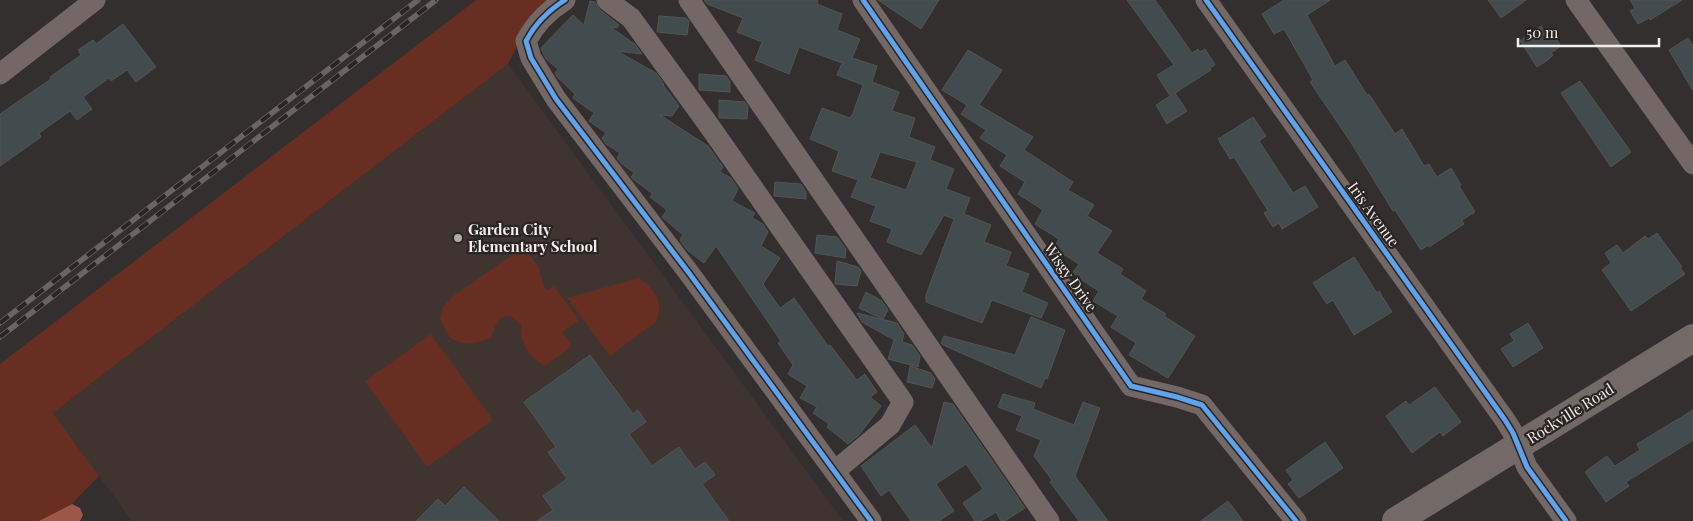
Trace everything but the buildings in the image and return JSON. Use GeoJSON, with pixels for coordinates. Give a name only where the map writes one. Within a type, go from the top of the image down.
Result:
{"type":"FeatureCollection","features":[{"type":"Feature","properties":{"kind":"main road","name":"Rockville Road"},"geometry":{"type":"LineString","coordinates":[[1396,521],[1693,338]]}},
{"type":"Feature","properties":{"kind":"street"},"geometry":{"type":"LineString","coordinates":[[0,74],[95,0]]}},
{"type":"Feature","properties":{"kind":"street"},"geometry":{"type":"LineString","coordinates":[[565,0],[534,27],[526,41],[531,58],[556,99],[872,521]]}},
{"type":"Feature","properties":{"kind":"street"},"geometry":{"type":"LineString","coordinates":[[607,0],[631,18],[708,124],[903,402],[890,425],[835,471]]}},
{"type":"Feature","properties":{"kind":"street"},"geometry":{"type":"LineString","coordinates":[[689,0],[1049,521]]}},
{"type":"Feature","properties":{"kind":"street","name":"Wisgy Drive"},"geometry":{"type":"LineString","coordinates":[[863,0],[1131,386],[1178,397],[1202,405],[1296,521]]}},
{"type":"Feature","properties":{"kind":"street","name":"Iris Avenue"},"geometry":{"type":"LineString","coordinates":[[1206,0],[1505,420],[1527,467],[1566,521]]}},
{"type":"Feature","properties":{"kind":"street"},"geometry":{"type":"LineString","coordinates":[[1576,0],[1693,164]]}},
{"type":"Feature","properties":{"kind":"shaded area"},"geometry":{"type":"Polygon","coordinates":[[[476,0],[555,0],[531,18],[508,64],[53,413],[99,476],[72,504],[39,521],[0,521],[0,364],[476,0]]]}},
{"type":"Feature","properties":{"kind":"shaded area","name":"Garden City Elementary School"},"geometry":{"type":"Polygon","coordinates":[[[508,64],[843,521],[132,521],[53,413],[508,64]]]}},
{"type":"Feature","properties":{"kind":"shaded area"},"geometry":{"type":"Polygon","coordinates":[[[524,247],[538,266],[547,290],[554,286],[579,320],[562,332],[572,346],[545,366],[526,349],[522,338],[521,325],[509,316],[501,318],[495,327],[491,339],[467,344],[453,340],[446,332],[440,318],[443,307],[453,296],[524,247]]]}},
{"type":"Feature","properties":{"kind":"shaded area"},"geometry":{"type":"Polygon","coordinates":[[[639,278],[650,287],[659,302],[656,322],[610,356],[567,298],[639,278]]]}},
{"type":"Feature","properties":{"kind":"shaded area"},"geometry":{"type":"Polygon","coordinates":[[[431,334],[493,420],[427,467],[365,381],[431,334]]]}},
{"type":"Feature","properties":{"kind":"shaded area"},"geometry":{"type":"Polygon","coordinates":[[[72,504],[80,508],[83,515],[80,521],[39,521],[72,504]]]}},
{"type":"Feature","properties":{"kind":"railway"},"geometry":{"type":"LineString","coordinates":[[0,323],[418,0]]}},
{"type":"Feature","properties":{"kind":"railway"},"geometry":{"type":"LineString","coordinates":[[0,337],[436,0]]}},
{"type":"Feature","properties":{"kind":"cycle path"},"geometry":{"type":"LineString","coordinates":[[565,0],[543,18],[526,41],[531,58],[556,99],[689,273],[871,521]]}},
{"type":"Feature","properties":{"kind":"cycle path"},"geometry":{"type":"LineString","coordinates":[[863,0],[1131,386],[1202,405],[1296,521]]}},
{"type":"Feature","properties":{"kind":"cycle path"},"geometry":{"type":"LineString","coordinates":[[1206,0],[1505,420],[1513,433],[1527,467],[1566,521]]}},
{"type":"Feature","properties":{"kind":"place","name":"Garden City Elementary School"},"geometry":{"type":"Point","coordinates":[458,238]}}]}
